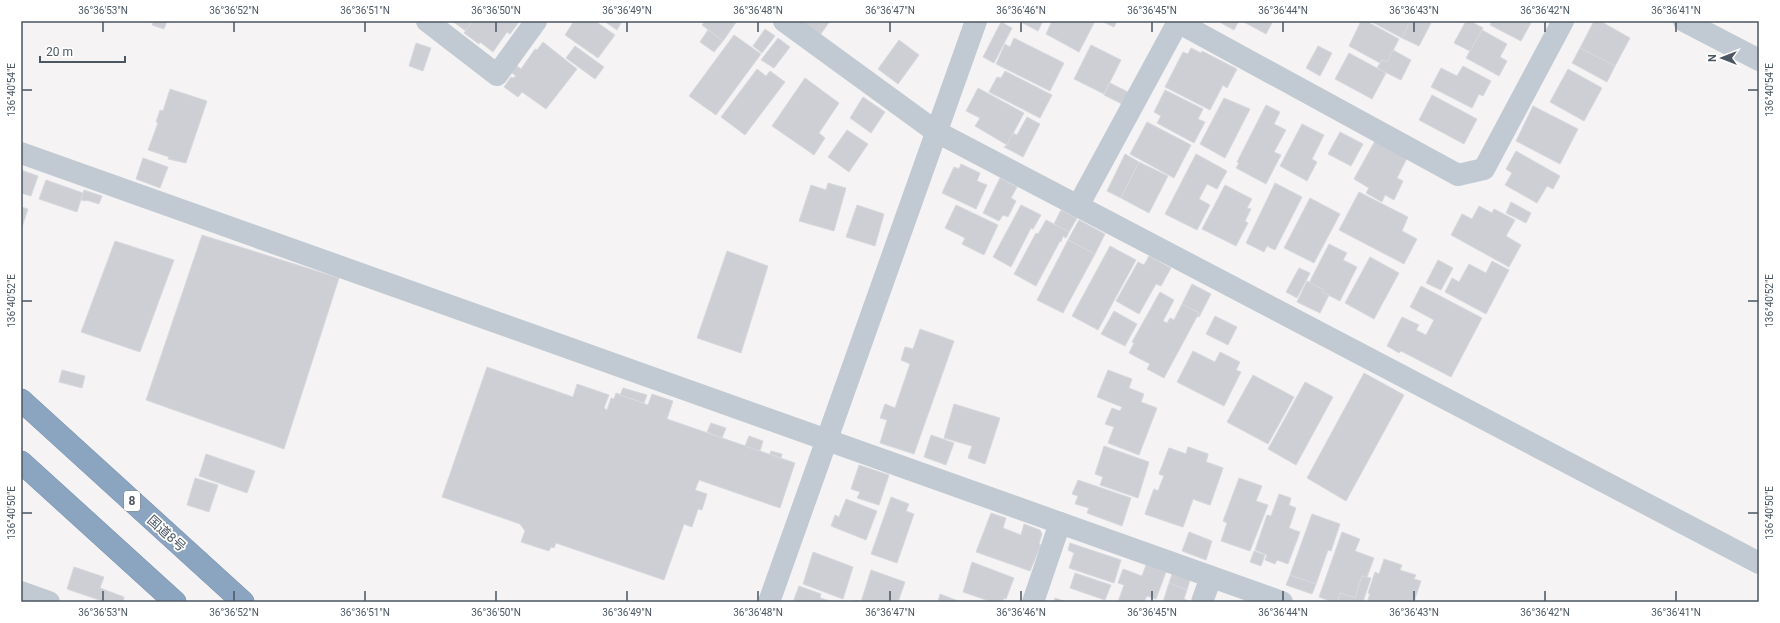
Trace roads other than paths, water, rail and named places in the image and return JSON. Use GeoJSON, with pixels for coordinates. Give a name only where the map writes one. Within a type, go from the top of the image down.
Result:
{"type":"FeatureCollection","features":[{"type":"Feature","properties":{"kind":"highway","name":"国道8号"},"geometry":{"type":"LineString","coordinates":[[21,400],[242,602]]}},
{"type":"Feature","properties":{"kind":"highway"},"geometry":{"type":"LineString","coordinates":[[21,462],[175,602]]}},
{"type":"Feature","properties":{"kind":"street"},"geometry":{"type":"LineString","coordinates":[[427,21],[497,75],[536,21]]}},
{"type":"Feature","properties":{"kind":"street"},"geometry":{"type":"LineString","coordinates":[[784,21],[935,132],[1759,563]]}},
{"type":"Feature","properties":{"kind":"street"},"geometry":{"type":"LineString","coordinates":[[769,602],[828,440],[935,132],[976,21]]}},
{"type":"Feature","properties":{"kind":"street"},"geometry":{"type":"LineString","coordinates":[[1078,206],[1177,21],[1458,175],[1484,169],[1563,21]]}},
{"type":"Feature","properties":{"kind":"street"},"geometry":{"type":"LineString","coordinates":[[1684,21],[1759,60]]}},
{"type":"Feature","properties":{"kind":"street"},"geometry":{"type":"LineString","coordinates":[[21,153],[1282,602]]}},
{"type":"Feature","properties":{"kind":"street"},"geometry":{"type":"LineString","coordinates":[[1033,602],[1060,523]]}},
{"type":"Feature","properties":{"kind":"street"},"geometry":{"type":"LineString","coordinates":[[1202,602],[1211,577]]}},
{"type":"Feature","properties":{"kind":"street"},"geometry":{"type":"LineString","coordinates":[[21,592],[49,602]]}}]}
